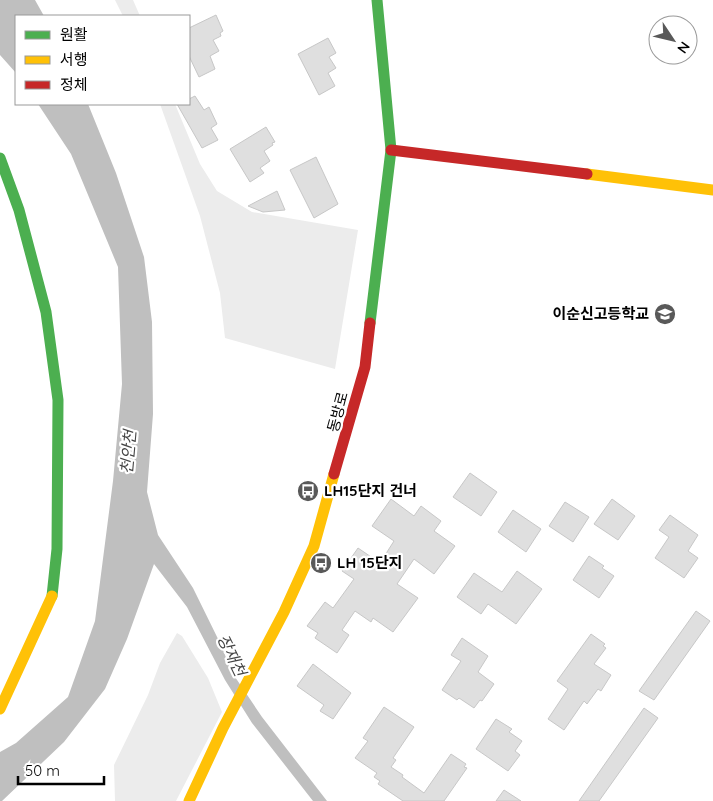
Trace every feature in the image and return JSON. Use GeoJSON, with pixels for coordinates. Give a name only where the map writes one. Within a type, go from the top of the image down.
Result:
{"type":"FeatureCollection","features":[{"type":"Feature","properties":{"kind":"street","name":"동방로"},"geometry":{"type":"LineString","coordinates":[[190,801],[223,728],[284,612],[314,546],[366,368],[391,150],[377,0]]}},
{"type":"Feature","properties":{"kind":"street"},"geometry":{"type":"LineString","coordinates":[[391,150],[713,190]]}},
{"type":"Feature","properties":{"kind":"street"},"geometry":{"type":"LineString","coordinates":[[0,158],[19,210],[46,312],[58,400],[56,549],[53,594],[0,709]]}},
{"type":"Feature","properties":{"kind":"shaded area"},"geometry":{"type":"Polygon","coordinates":[[[115,0],[133,0],[140,15],[122,15],[115,0]]]}},
{"type":"Feature","properties":{"kind":"shaded area"},"geometry":{"type":"Polygon","coordinates":[[[160,105],[175,105],[200,164],[217,191],[252,212],[358,230],[335,369],[225,338],[220,293],[200,216],[160,105]]]}},
{"type":"Feature","properties":{"kind":"shaded area"},"geometry":{"type":"Polygon","coordinates":[[[177,633],[182,636],[208,678],[222,712],[176,801],[115,801],[114,765],[148,695],[160,663],[177,633]]]}},
{"type":"Feature","properties":{"kind":"water"},"geometry":{"type":"Polygon","coordinates":[[[0,0],[35,0],[43,15],[15,15],[15,72],[0,55],[0,0]]]}},
{"type":"Feature","properties":{"kind":"water","name":"천안천"},"geometry":{"type":"Polygon","coordinates":[[[39,105],[88,105],[116,173],[144,257],[152,322],[153,414],[147,492],[158,535],[193,588],[222,647],[231,671],[262,717],[327,801],[313,801],[252,723],[225,680],[187,607],[154,564],[127,639],[105,689],[64,742],[0,801],[0,752],[16,743],[68,697],[95,621],[113,481],[122,384],[118,267],[71,154],[39,105]]]}},
{"type":"Feature","properties":{"kind":"building"},"geometry":{"type":"Polygon","coordinates":[[[216,15],[223,31],[220,33],[221,36],[213,40],[219,51],[210,56],[215,69],[199,77],[190,58],[190,28],[216,15]]]}},
{"type":"Feature","properties":{"kind":"building"},"geometry":{"type":"Polygon","coordinates":[[[328,38],[336,53],[329,57],[336,68],[328,73],[335,86],[319,95],[298,54],[328,38]]]}},
{"type":"Feature","properties":{"kind":"building"},"geometry":{"type":"Polygon","coordinates":[[[195,96],[204,110],[209,107],[217,124],[211,128],[218,140],[202,148],[178,105],[190,105],[190,98],[195,96]]]}},
{"type":"Feature","properties":{"kind":"building"},"geometry":{"type":"Polygon","coordinates":[[[266,127],[275,142],[264,151],[270,161],[260,168],[264,173],[250,182],[230,149],[266,127]]]}},
{"type":"Feature","properties":{"kind":"building"},"geometry":{"type":"Polygon","coordinates":[[[316,157],[338,204],[314,218],[290,170],[316,157]]]}},
{"type":"Feature","properties":{"kind":"building"},"geometry":{"type":"Polygon","coordinates":[[[277,191],[285,210],[263,212],[248,206],[277,191]]]}},
{"type":"Feature","properties":{"kind":"building"},"geometry":{"type":"Polygon","coordinates":[[[470,473],[497,492],[481,516],[453,497],[470,473]]]}},
{"type":"Feature","properties":{"kind":"building"},"geometry":{"type":"Polygon","coordinates":[[[391,499],[414,516],[421,506],[441,521],[434,531],[455,546],[434,574],[414,559],[397,584],[418,598],[393,632],[373,618],[371,622],[355,611],[342,630],[349,635],[337,653],[315,638],[318,633],[307,626],[325,602],[333,608],[354,579],[342,571],[358,548],[380,563],[394,541],[372,526],[391,499]]]}},
{"type":"Feature","properties":{"kind":"building"},"geometry":{"type":"Polygon","coordinates":[[[612,499],[635,516],[618,540],[594,524],[612,499]]]}},
{"type":"Feature","properties":{"kind":"building"},"geometry":{"type":"Polygon","coordinates":[[[565,502],[589,517],[573,542],[549,526],[565,502]]]}},
{"type":"Feature","properties":{"kind":"building"},"geometry":{"type":"Polygon","coordinates":[[[513,510],[541,529],[526,552],[498,532],[513,510]]]}},
{"type":"Feature","properties":{"kind":"building"},"geometry":{"type":"Polygon","coordinates":[[[670,515],[698,535],[688,551],[698,558],[684,578],[655,558],[669,537],[659,530],[670,515]]]}},
{"type":"Feature","properties":{"kind":"building"},"geometry":{"type":"Polygon","coordinates":[[[589,556],[604,566],[602,568],[614,576],[599,598],[573,580],[589,556]]]}},
{"type":"Feature","properties":{"kind":"building"},"geometry":{"type":"Polygon","coordinates":[[[517,571],[542,589],[516,624],[488,604],[481,614],[457,597],[474,573],[502,592],[517,571]]]}},
{"type":"Feature","properties":{"kind":"building"},"geometry":{"type":"Polygon","coordinates":[[[696,611],[710,621],[654,700],[639,691],[696,611]]]}},
{"type":"Feature","properties":{"kind":"building"},"geometry":{"type":"Polygon","coordinates":[[[591,634],[605,644],[603,646],[606,648],[594,664],[611,675],[601,691],[598,689],[587,704],[584,701],[564,730],[548,719],[568,689],[557,681],[591,634]]]}},
{"type":"Feature","properties":{"kind":"building"},"geometry":{"type":"Polygon","coordinates":[[[462,638],[488,656],[478,672],[494,684],[482,701],[480,700],[474,708],[442,690],[461,661],[451,655],[462,638]]]}},
{"type":"Feature","properties":{"kind":"building"},"geometry":{"type":"Polygon","coordinates":[[[313,664],[351,693],[333,719],[320,711],[324,705],[297,686],[313,664]]]}},
{"type":"Feature","properties":{"kind":"building"},"geometry":{"type":"Polygon","coordinates":[[[384,707],[414,727],[393,758],[396,760],[391,767],[424,793],[451,754],[466,764],[464,767],[467,768],[444,801],[403,801],[378,784],[380,781],[374,777],[377,773],[355,758],[368,741],[363,738],[384,707]]]}},
{"type":"Feature","properties":{"kind":"building"},"geometry":{"type":"Polygon","coordinates":[[[644,708],[658,718],[599,801],[579,801],[644,708]]]}},
{"type":"Feature","properties":{"kind":"building"},"geometry":{"type":"Polygon","coordinates":[[[496,719],[512,729],[509,732],[522,741],[515,751],[520,755],[508,771],[476,749],[496,719]]]}},
{"type":"Feature","properties":{"kind":"building"},"geometry":{"type":"Polygon","coordinates":[[[504,790],[521,801],[496,801],[504,790]]]}},
{"type":"Feature","properties":{"kind":"traffic: fast"},"geometry":{"type":"LineString","coordinates":[[370,323],[391,150],[377,0]]}},
{"type":"Feature","properties":{"kind":"traffic: fast"},"geometry":{"type":"LineString","coordinates":[[0,158],[19,210],[46,312],[58,400],[57,549],[52,596]]}},
{"type":"Feature","properties":{"kind":"traffic: slow"},"geometry":{"type":"LineString","coordinates":[[587,174],[713,190]]}},
{"type":"Feature","properties":{"kind":"traffic: slow"},"geometry":{"type":"LineString","coordinates":[[189,801],[223,728],[284,612],[314,546],[334,474]]}},
{"type":"Feature","properties":{"kind":"traffic: slow"},"geometry":{"type":"LineString","coordinates":[[0,709],[52,596]]}},
{"type":"Feature","properties":{"kind":"traffic: jam"},"geometry":{"type":"LineString","coordinates":[[391,150],[587,174]]}},
{"type":"Feature","properties":{"kind":"traffic: jam"},"geometry":{"type":"LineString","coordinates":[[334,474],[365,367],[370,323]]}},
{"type":"Feature","properties":{"kind":"place","name":"이순신고등학교"},"geometry":{"type":"Point","coordinates":[665,314]}},
{"type":"Feature","properties":{"kind":"place","name":"LH15단지 건너"},"geometry":{"type":"Point","coordinates":[308,491]}},
{"type":"Feature","properties":{"kind":"place","name":"LH 15단지"},"geometry":{"type":"Point","coordinates":[321,563]}},
{"type":"Feature","properties":{"kind":"water label","name":"장재천"},"geometry":{"type":"Point","coordinates":[232,655]}}]}
